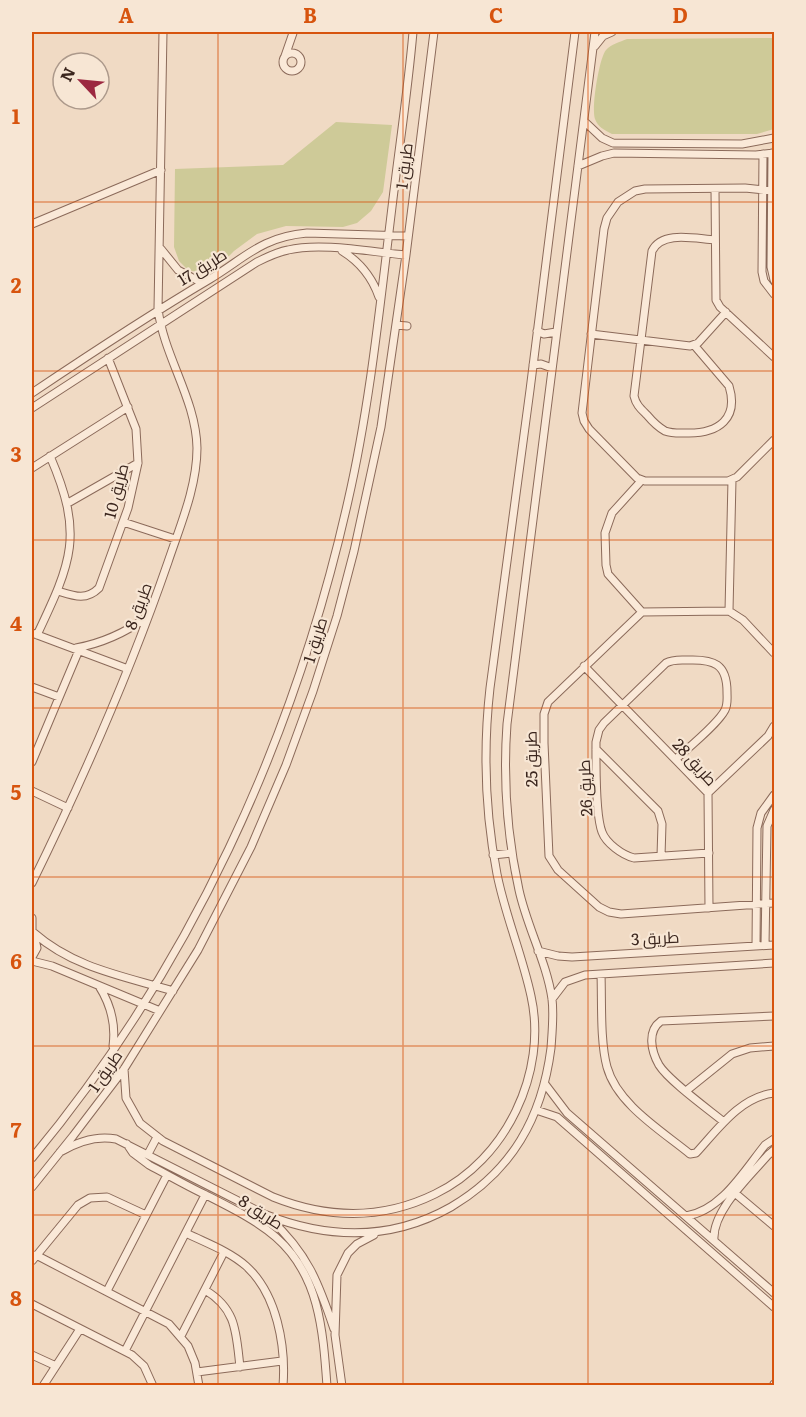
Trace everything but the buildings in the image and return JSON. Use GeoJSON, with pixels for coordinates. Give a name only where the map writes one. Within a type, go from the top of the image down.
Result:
{"type":"FeatureCollection","features":[{"type":"Feature","properties":{"kind":"street","name":"طريق 8"},"geometry":{"type":"LineString","coordinates":[[32,884],[68,808],[128,669],[175,539],[194,475],[196,434],[187,398],[161,326],[158,309],[161,248],[163,32]]}},
{"type":"Feature","properties":{"kind":"street"},"geometry":{"type":"LineString","coordinates":[[293,32],[301,60],[300,67],[291,71],[284,65],[293,32]]}},
{"type":"Feature","properties":{"kind":"street","name":"طريق 1"},"geometry":{"type":"LineString","coordinates":[[32,1158],[112,1051],[155,986],[188,930],[234,841],[275,744],[307,653],[349,499],[363,420],[413,32]]}},
{"type":"Feature","properties":{"kind":"street","name":"طريق 1"},"geometry":{"type":"LineString","coordinates":[[32,1187],[124,1069],[210,929],[251,847],[286,765],[313,691],[337,616],[364,510],[388,382],[434,32]]}},
{"type":"Feature","properties":{"kind":"street"},"geometry":{"type":"LineString","coordinates":[[124,1069],[126,1098],[132,1111],[140,1123],[157,1137],[273,1197],[332,1213],[375,1213],[398,1209],[431,1196],[462,1178],[480,1163],[495,1145],[507,1128],[525,1090],[533,1049],[534,1013],[506,914],[493,855],[486,779],[488,705],[575,32]]}},
{"type":"Feature","properties":{"kind":"street"},"geometry":{"type":"LineString","coordinates":[[60,1152],[88,1140],[112,1138],[126,1142],[264,1214],[286,1223],[320,1231],[355,1234],[379,1233],[429,1218],[458,1203],[475,1190],[490,1178],[514,1151],[536,1110],[544,1084],[551,1041],[552,999],[525,912],[512,853],[505,781],[508,709],[595,32]]}},
{"type":"Feature","properties":{"kind":"street"},"geometry":{"type":"LineString","coordinates":[[593,48],[603,36],[612,32]]}},
{"type":"Feature","properties":{"kind":"street"},"geometry":{"type":"LineString","coordinates":[[285,57],[292,53],[298,56]]}},
{"type":"Feature","properties":{"kind":"street"},"geometry":{"type":"LineString","coordinates":[[584,121],[602,138],[613,143],[742,144],[774,138]]}},
{"type":"Feature","properties":{"kind":"street"},"geometry":{"type":"LineString","coordinates":[[578,166],[614,153],[773,153],[771,272],[774,280]]}},
{"type":"Feature","properties":{"kind":"street"},"geometry":{"type":"LineString","coordinates":[[763,154],[762,272],[764,281],[774,294]]}},
{"type":"Feature","properties":{"kind":"street"},"geometry":{"type":"LineString","coordinates":[[32,224],[161,170]]}},
{"type":"Feature","properties":{"kind":"street"},"geometry":{"type":"LineString","coordinates":[[773,191],[645,189],[635,191],[611,209],[604,229],[582,409],[584,422],[642,480],[723,482],[732,480],[774,440]]}},
{"type":"Feature","properties":{"kind":"street"},"geometry":{"type":"LineString","coordinates":[[715,189],[715,296],[718,304],[774,357]]}},
{"type":"Feature","properties":{"kind":"street","name":"طريق 17"},"geometry":{"type":"LineString","coordinates":[[32,393],[158,309],[254,249],[279,237],[307,233],[408,236]]}},
{"type":"Feature","properties":{"kind":"street"},"geometry":{"type":"LineString","coordinates":[[591,334],[641,340],[694,345],[729,386],[730,410],[723,423],[713,430],[701,433],[672,433],[659,427],[639,407],[634,391],[641,340],[654,248],[663,239],[669,238],[715,240]]}},
{"type":"Feature","properties":{"kind":"street"},"geometry":{"type":"LineString","coordinates":[[161,248],[178,270],[202,283]]}},
{"type":"Feature","properties":{"kind":"street","name":"طريق 17"},"geometry":{"type":"LineString","coordinates":[[32,408],[257,262],[273,255],[305,248],[406,255]]}},
{"type":"Feature","properties":{"kind":"street"},"geometry":{"type":"LineString","coordinates":[[340,249],[356,261],[369,276],[380,299]]}},
{"type":"Feature","properties":{"kind":"street"},"geometry":{"type":"LineString","coordinates":[[694,345],[726,312]]}},
{"type":"Feature","properties":{"kind":"street"},"geometry":{"type":"LineString","coordinates":[[396,324],[407,326]]}},
{"type":"Feature","properties":{"kind":"street"},"geometry":{"type":"LineString","coordinates":[[537,331],[544,334],[556,332]]}},
{"type":"Feature","properties":{"kind":"street","name":"طريق 10"},"geometry":{"type":"LineString","coordinates":[[58,591],[87,597],[99,588],[133,493],[138,463],[136,429],[108,358]]}},
{"type":"Feature","properties":{"kind":"street"},"geometry":{"type":"LineString","coordinates":[[533,365],[541,364],[552,368]]}},
{"type":"Feature","properties":{"kind":"street"},"geometry":{"type":"LineString","coordinates":[[388,382],[399,383]]}},
{"type":"Feature","properties":{"kind":"street"},"geometry":{"type":"LineString","coordinates":[[32,468],[128,406]]}},
{"type":"Feature","properties":{"kind":"street"},"geometry":{"type":"LineString","coordinates":[[50,456],[64,487],[68,503],[71,528],[70,549],[58,591],[34,634],[128,669]]}},
{"type":"Feature","properties":{"kind":"street"},"geometry":{"type":"LineString","coordinates":[[68,503],[138,463]]}},
{"type":"Feature","properties":{"kind":"street"},"geometry":{"type":"LineString","coordinates":[[642,480],[612,513],[605,532],[608,574],[642,612],[729,611],[743,620],[774,653]]}},
{"type":"Feature","properties":{"kind":"street"},"geometry":{"type":"LineString","coordinates":[[729,611],[732,480]]}},
{"type":"Feature","properties":{"kind":"street"},"geometry":{"type":"LineString","coordinates":[[123,522],[175,539]]}},
{"type":"Feature","properties":{"kind":"street","name":"طريق 25"},"geometry":{"type":"LineString","coordinates":[[642,612],[551,698],[544,714],[547,826],[551,861],[599,907],[609,912],[621,914],[765,904]]}},
{"type":"Feature","properties":{"kind":"street"},"geometry":{"type":"LineString","coordinates":[[77,649],[122,634],[149,615]]}},
{"type":"Feature","properties":{"kind":"street"},"geometry":{"type":"LineString","coordinates":[[32,762],[77,649]]}},
{"type":"Feature","properties":{"kind":"street","name":"طريق 26"},"geometry":{"type":"LineString","coordinates":[[676,759],[718,719],[725,709],[726,677],[720,667],[708,660],[670,661],[622,705],[602,727],[597,736],[596,748],[600,825],[604,837],[630,857],[709,853]]}},
{"type":"Feature","properties":{"kind":"street","name":"طريق 28"},"geometry":{"type":"LineString","coordinates":[[584,666],[708,793],[709,908]]}},
{"type":"Feature","properties":{"kind":"street"},"geometry":{"type":"LineString","coordinates":[[32,687],[59,698]]}},
{"type":"Feature","properties":{"kind":"street"},"geometry":{"type":"LineString","coordinates":[[708,793],[768,736],[774,726]]}},
{"type":"Feature","properties":{"kind":"street"},"geometry":{"type":"LineString","coordinates":[[596,748],[658,811],[662,819],[661,856]]}},
{"type":"Feature","properties":{"kind":"street"},"geometry":{"type":"LineString","coordinates":[[32,791],[68,808]]}},
{"type":"Feature","properties":{"kind":"street"},"geometry":{"type":"LineString","coordinates":[[756,946],[757,828],[761,813],[774,795]]}},
{"type":"Feature","properties":{"kind":"street"},"geometry":{"type":"LineString","coordinates":[[765,945],[767,826],[774,810]]}},
{"type":"Feature","properties":{"kind":"street"},"geometry":{"type":"LineString","coordinates":[[493,855],[512,853]]}},
{"type":"Feature","properties":{"kind":"street"},"geometry":{"type":"LineString","coordinates":[[765,904],[774,903]]}},
{"type":"Feature","properties":{"kind":"street"},"geometry":{"type":"LineString","coordinates":[[32,918],[32,932],[36,938],[37,948],[32,959],[160,1011]]}},
{"type":"Feature","properties":{"kind":"street"},"geometry":{"type":"LineString","coordinates":[[32,932],[54,949],[80,963],[172,991]]}},
{"type":"Feature","properties":{"kind":"street","name":"طريق 3"},"geometry":{"type":"LineString","coordinates":[[538,951],[572,957],[774,945]]}},
{"type":"Feature","properties":{"kind":"street","name":"طريق 3"},"geometry":{"type":"LineString","coordinates":[[552,999],[560,987],[572,979],[585,975],[774,963]]}},
{"type":"Feature","properties":{"kind":"street"},"geometry":{"type":"LineString","coordinates":[[601,974],[605,1054],[607,1068],[612,1079],[628,1102],[692,1155],[747,1102],[762,1095],[774,1094]]}},
{"type":"Feature","properties":{"kind":"street"},"geometry":{"type":"LineString","coordinates":[[99,986],[113,1017],[112,1051]]}},
{"type":"Feature","properties":{"kind":"street"},"geometry":{"type":"LineString","coordinates":[[724,1122],[659,1065],[651,1039],[653,1029],[661,1021],[774,1016]]}},
{"type":"Feature","properties":{"kind":"street"},"geometry":{"type":"LineString","coordinates":[[686,1091],[732,1054],[750,1048],[774,1046]]}},
{"type":"Feature","properties":{"kind":"street"},"geometry":{"type":"LineString","coordinates":[[544,1084],[567,1113],[774,1293]]}},
{"type":"Feature","properties":{"kind":"street"},"geometry":{"type":"LineString","coordinates":[[536,1110],[557,1117],[774,1307]]}},
{"type":"Feature","properties":{"kind":"street"},"geometry":{"type":"LineString","coordinates":[[148,1154],[157,1137]]}},
{"type":"Feature","properties":{"kind":"street"},"geometry":{"type":"LineString","coordinates":[[686,1216],[702,1212],[716,1203],[765,1145],[774,1139]]}},
{"type":"Feature","properties":{"kind":"street","name":"طريق 8"},"geometry":{"type":"LineString","coordinates":[[126,1142],[143,1162],[267,1229],[285,1245],[300,1265],[318,1309],[327,1386]]}},
{"type":"Feature","properties":{"kind":"street"},"geometry":{"type":"LineString","coordinates":[[714,1240],[713,1232],[717,1217],[774,1150]]}},
{"type":"Feature","properties":{"kind":"street"},"geometry":{"type":"LineString","coordinates":[[107,1291],[167,1175]]}},
{"type":"Feature","properties":{"kind":"street"},"geometry":{"type":"LineString","coordinates":[[736,1194],[773,1221]]}},
{"type":"Feature","properties":{"kind":"street"},"geometry":{"type":"LineString","coordinates":[[125,1351],[205,1195]]}},
{"type":"Feature","properties":{"kind":"street"},"geometry":{"type":"LineString","coordinates":[[146,1215],[107,1197],[90,1198],[78,1206],[34,1258],[107,1291],[169,1323],[182,1336],[192,1355],[199,1386]]}},
{"type":"Feature","properties":{"kind":"street"},"geometry":{"type":"LineString","coordinates":[[264,1214],[297,1246],[309,1265],[319,1285],[335,1335]]}},
{"type":"Feature","properties":{"kind":"street"},"geometry":{"type":"LineString","coordinates":[[186,1233],[246,1266],[267,1293],[278,1321],[283,1386]]}},
{"type":"Feature","properties":{"kind":"street"},"geometry":{"type":"LineString","coordinates":[[342,1386],[335,1335],[336,1285],[342,1263],[357,1244],[379,1233]]}},
{"type":"Feature","properties":{"kind":"street"},"geometry":{"type":"LineString","coordinates":[[182,1336],[224,1252]]}},
{"type":"Feature","properties":{"kind":"street"},"geometry":{"type":"LineString","coordinates":[[205,1290],[222,1303],[231,1316],[236,1332],[240,1367]]}},
{"type":"Feature","properties":{"kind":"street"},"geometry":{"type":"LineString","coordinates":[[32,1304],[139,1359],[153,1386]]}},
{"type":"Feature","properties":{"kind":"street"},"geometry":{"type":"LineString","coordinates":[[43,1386],[80,1329]]}},
{"type":"Feature","properties":{"kind":"street"},"geometry":{"type":"LineString","coordinates":[[32,1355],[56,1366]]}},
{"type":"Feature","properties":{"kind":"street"},"geometry":{"type":"LineString","coordinates":[[197,1372],[282,1361]]}},
{"type":"Feature","properties":{"kind":"shaded area"},"geometry":{"type":"Polygon","coordinates":[[[774,38],[774,129],[757,134],[612,134],[596,122],[594,105],[596,84],[603,55],[610,46],[616,43],[627,39],[774,38]]]}},
{"type":"Feature","properties":{"kind":"shaded area"},"geometry":{"type":"Polygon","coordinates":[[[336,122],[392,125],[383,192],[371,211],[357,223],[343,227],[286,226],[257,234],[234,251],[217,268],[202,273],[188,270],[179,261],[174,247],[175,169],[283,165],[336,122]]]}}]}
